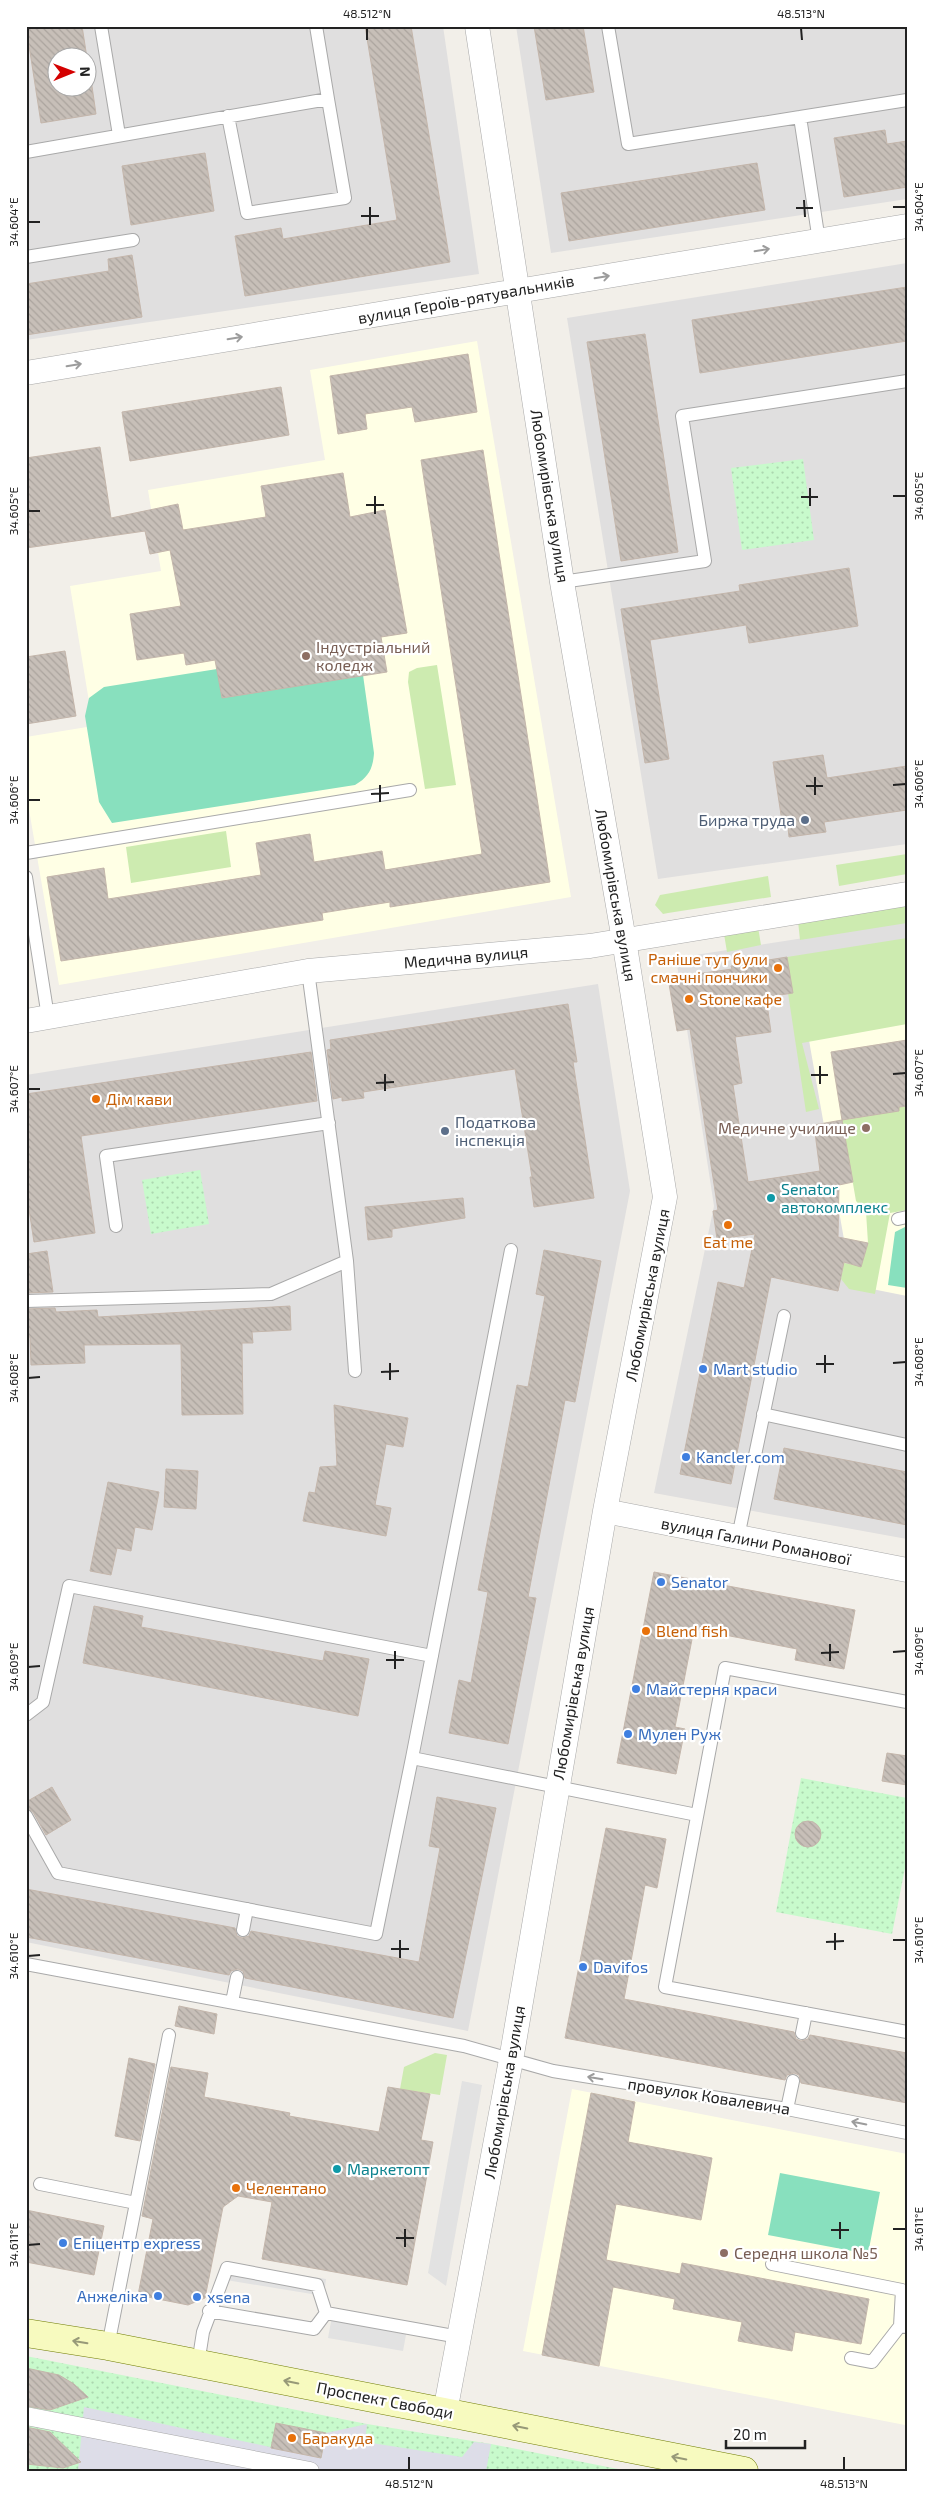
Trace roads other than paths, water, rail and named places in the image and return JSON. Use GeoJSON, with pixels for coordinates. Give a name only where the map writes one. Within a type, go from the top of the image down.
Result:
{"type":"FeatureCollection","features":[{"type":"Feature","properties":{"kind":"main road","name":"Проспект Свободи"},"geometry":{"type":"LineString","coordinates":[[26,2333],[108,2346],[744,2471]]}},
{"type":"Feature","properties":{"kind":"street","name":"Любомирівська вулиця"},"geometry":{"type":"LineString","coordinates":[[445,2412],[511,2060],[556,1788],[605,1511],[665,1197],[624,940],[562,582],[477,26]]}},
{"type":"Feature","properties":{"kind":"street","name":"вулиця Героїв-рятувальників"},"geometry":{"type":"LineString","coordinates":[[26,373],[907,226]]}},
{"type":"Feature","properties":{"kind":"street","name":"Медична вулиця"},"geometry":{"type":"LineString","coordinates":[[37,1019],[308,971],[590,946],[907,894]]}},
{"type":"Feature","properties":{"kind":"street","name":"вулиця Галини Романової"},"geometry":{"type":"LineString","coordinates":[[605,1511],[907,1570]]}},
{"type":"Feature","properties":{"kind":"street"},"geometry":{"type":"LineString","coordinates":[[26,2416],[310,2471]]}},
{"type":"Feature","properties":{"kind":"lane"},"geometry":{"type":"LineString","coordinates":[[101,26],[119,135]]}},
{"type":"Feature","properties":{"kind":"lane"},"geometry":{"type":"LineString","coordinates":[[228,116],[247,214],[345,198],[316,26]]}},
{"type":"Feature","properties":{"kind":"lane"},"geometry":{"type":"LineString","coordinates":[[608,26],[628,144],[907,100]]}},
{"type":"Feature","properties":{"kind":"lane"},"geometry":{"type":"LineString","coordinates":[[26,152],[328,99]]}},
{"type":"Feature","properties":{"kind":"lane"},"geometry":{"type":"LineString","coordinates":[[800,117],[819,241]]}},
{"type":"Feature","properties":{"kind":"lane"},"geometry":{"type":"LineString","coordinates":[[26,257],[133,240]]}},
{"type":"Feature","properties":{"kind":"lane"},"geometry":{"type":"LineString","coordinates":[[562,582],[705,561],[682,416],[907,381]]}},
{"type":"Feature","properties":{"kind":"lane"},"geometry":{"type":"LineString","coordinates":[[26,853],[410,790]]}},
{"type":"Feature","properties":{"kind":"lane"},"geometry":{"type":"LineString","coordinates":[[26,877],[37,1019]]}},
{"type":"Feature","properties":{"kind":"lane"},"geometry":{"type":"LineString","coordinates":[[308,971],[347,1261],[355,1371]]}},
{"type":"Feature","properties":{"kind":"lane"},"geometry":{"type":"LineString","coordinates":[[116,1226],[106,1156],[329,1123]]}},
{"type":"Feature","properties":{"kind":"lane"},"geometry":{"type":"LineString","coordinates":[[26,1816],[58,1873],[376,1934],[511,1250]]}},
{"type":"Feature","properties":{"kind":"lane"},"geometry":{"type":"LineString","coordinates":[[26,1301],[271,1294],[347,1261]]}},
{"type":"Feature","properties":{"kind":"lane"},"geometry":{"type":"LineString","coordinates":[[738,1537],[784,1316]]}},
{"type":"Feature","properties":{"kind":"lane"},"geometry":{"type":"LineString","coordinates":[[764,1414],[907,1445]]}},
{"type":"Feature","properties":{"kind":"lane"},"geometry":{"type":"LineString","coordinates":[[26,1714],[43,1702],[68,1586],[432,1656]]}},
{"type":"Feature","properties":{"kind":"lane"},"geometry":{"type":"LineString","coordinates":[[907,1702],[725,1668],[665,1987],[907,2032]]}},
{"type":"Feature","properties":{"kind":"lane"},"geometry":{"type":"LineString","coordinates":[[412,1758],[697,1815]]}},
{"type":"Feature","properties":{"kind":"lane"},"geometry":{"type":"LineString","coordinates":[[243,1930],[247,1909]]}},
{"type":"Feature","properties":{"kind":"lane","name":"провулок Ковалевича"},"geometry":{"type":"LineString","coordinates":[[26,1964],[464,2046],[553,2071],[787,2109],[907,2133]]}},
{"type":"Feature","properties":{"kind":"lane"},"geometry":{"type":"LineString","coordinates":[[232,2002],[237,1977]]}},
{"type":"Feature","properties":{"kind":"lane"},"geometry":{"type":"LineString","coordinates":[[802,2033],[806,2013]]}},
{"type":"Feature","properties":{"kind":"lane"},"geometry":{"type":"LineString","coordinates":[[108,2346],[168,2035]]}},
{"type":"Feature","properties":{"kind":"lane"},"geometry":{"type":"LineString","coordinates":[[787,2109],[793,2081]]}},
{"type":"Feature","properties":{"kind":"lane"},"geometry":{"type":"LineString","coordinates":[[40,2184],[136,2203]]}},
{"type":"Feature","properties":{"kind":"lane"},"geometry":{"type":"LineString","coordinates":[[772,2264],[902,2290],[903,2326],[872,2362],[851,2358]]}},
{"type":"Feature","properties":{"kind":"lane"},"geometry":{"type":"LineString","coordinates":[[198,2364],[203,2332],[227,2268],[317,2284],[326,2313]]}},
{"type":"Feature","properties":{"kind":"lane"},"geometry":{"type":"LineString","coordinates":[[210,2311],[314,2328],[326,2313]]}},
{"type":"Feature","properties":{"kind":"lane"},"geometry":{"type":"LineString","coordinates":[[326,2313],[459,2337]]}},
{"type":"Feature","properties":{"kind":"place","name":"Індустріальний коледж"},"geometry":{"type":"Point","coordinates":[306,656]}},
{"type":"Feature","properties":{"kind":"place","name":"Биржа труда"},"geometry":{"type":"Point","coordinates":[805,820]}},
{"type":"Feature","properties":{"kind":"place","name":"Раніше тут були смачні пончики"},"geometry":{"type":"Point","coordinates":[778,968]}},
{"type":"Feature","properties":{"kind":"place","name":"Stone кафе"},"geometry":{"type":"Point","coordinates":[689,999]}},
{"type":"Feature","properties":{"kind":"place","name":"Дiм кави"},"geometry":{"type":"Point","coordinates":[96,1099]}},
{"type":"Feature","properties":{"kind":"place","name":"Медичне училище"},"geometry":{"type":"Point","coordinates":[866,1128]}},
{"type":"Feature","properties":{"kind":"place","name":"Податкова інспекція"},"geometry":{"type":"Point","coordinates":[445,1131]}},
{"type":"Feature","properties":{"kind":"place","name":"Senator автокомплекс"},"geometry":{"type":"Point","coordinates":[771,1198]}},
{"type":"Feature","properties":{"kind":"place","name":"Eat me"},"geometry":{"type":"Point","coordinates":[728,1225]}},
{"type":"Feature","properties":{"kind":"place","name":"Mart studio"},"geometry":{"type":"Point","coordinates":[703,1369]}},
{"type":"Feature","properties":{"kind":"place","name":"Kancler.com"},"geometry":{"type":"Point","coordinates":[686,1457]}},
{"type":"Feature","properties":{"kind":"place","name":"Senator"},"geometry":{"type":"Point","coordinates":[661,1582]}},
{"type":"Feature","properties":{"kind":"place","name":"Blend fish"},"geometry":{"type":"Point","coordinates":[646,1631]}},
{"type":"Feature","properties":{"kind":"place","name":"Майстерня краси"},"geometry":{"type":"Point","coordinates":[636,1689]}},
{"type":"Feature","properties":{"kind":"place","name":"Мулен Руж"},"geometry":{"type":"Point","coordinates":[628,1734]}},
{"type":"Feature","properties":{"kind":"place","name":"Davifos"},"geometry":{"type":"Point","coordinates":[583,1967]}},
{"type":"Feature","properties":{"kind":"place","name":"Маркетопт"},"geometry":{"type":"Point","coordinates":[337,2169]}},
{"type":"Feature","properties":{"kind":"place","name":"Челентано"},"geometry":{"type":"Point","coordinates":[236,2188]}},
{"type":"Feature","properties":{"kind":"place","name":"Епіцентр express"},"geometry":{"type":"Point","coordinates":[63,2243]}},
{"type":"Feature","properties":{"kind":"place","name":"Середня школа №5"},"geometry":{"type":"Point","coordinates":[724,2253]}},
{"type":"Feature","properties":{"kind":"place","name":"Анжеліка"},"geometry":{"type":"Point","coordinates":[158,2296]}},
{"type":"Feature","properties":{"kind":"place","name":"xsena"},"geometry":{"type":"Point","coordinates":[197,2297]}},
{"type":"Feature","properties":{"kind":"place","name":"Баракуда"},"geometry":{"type":"Point","coordinates":[292,2438]}}]}
